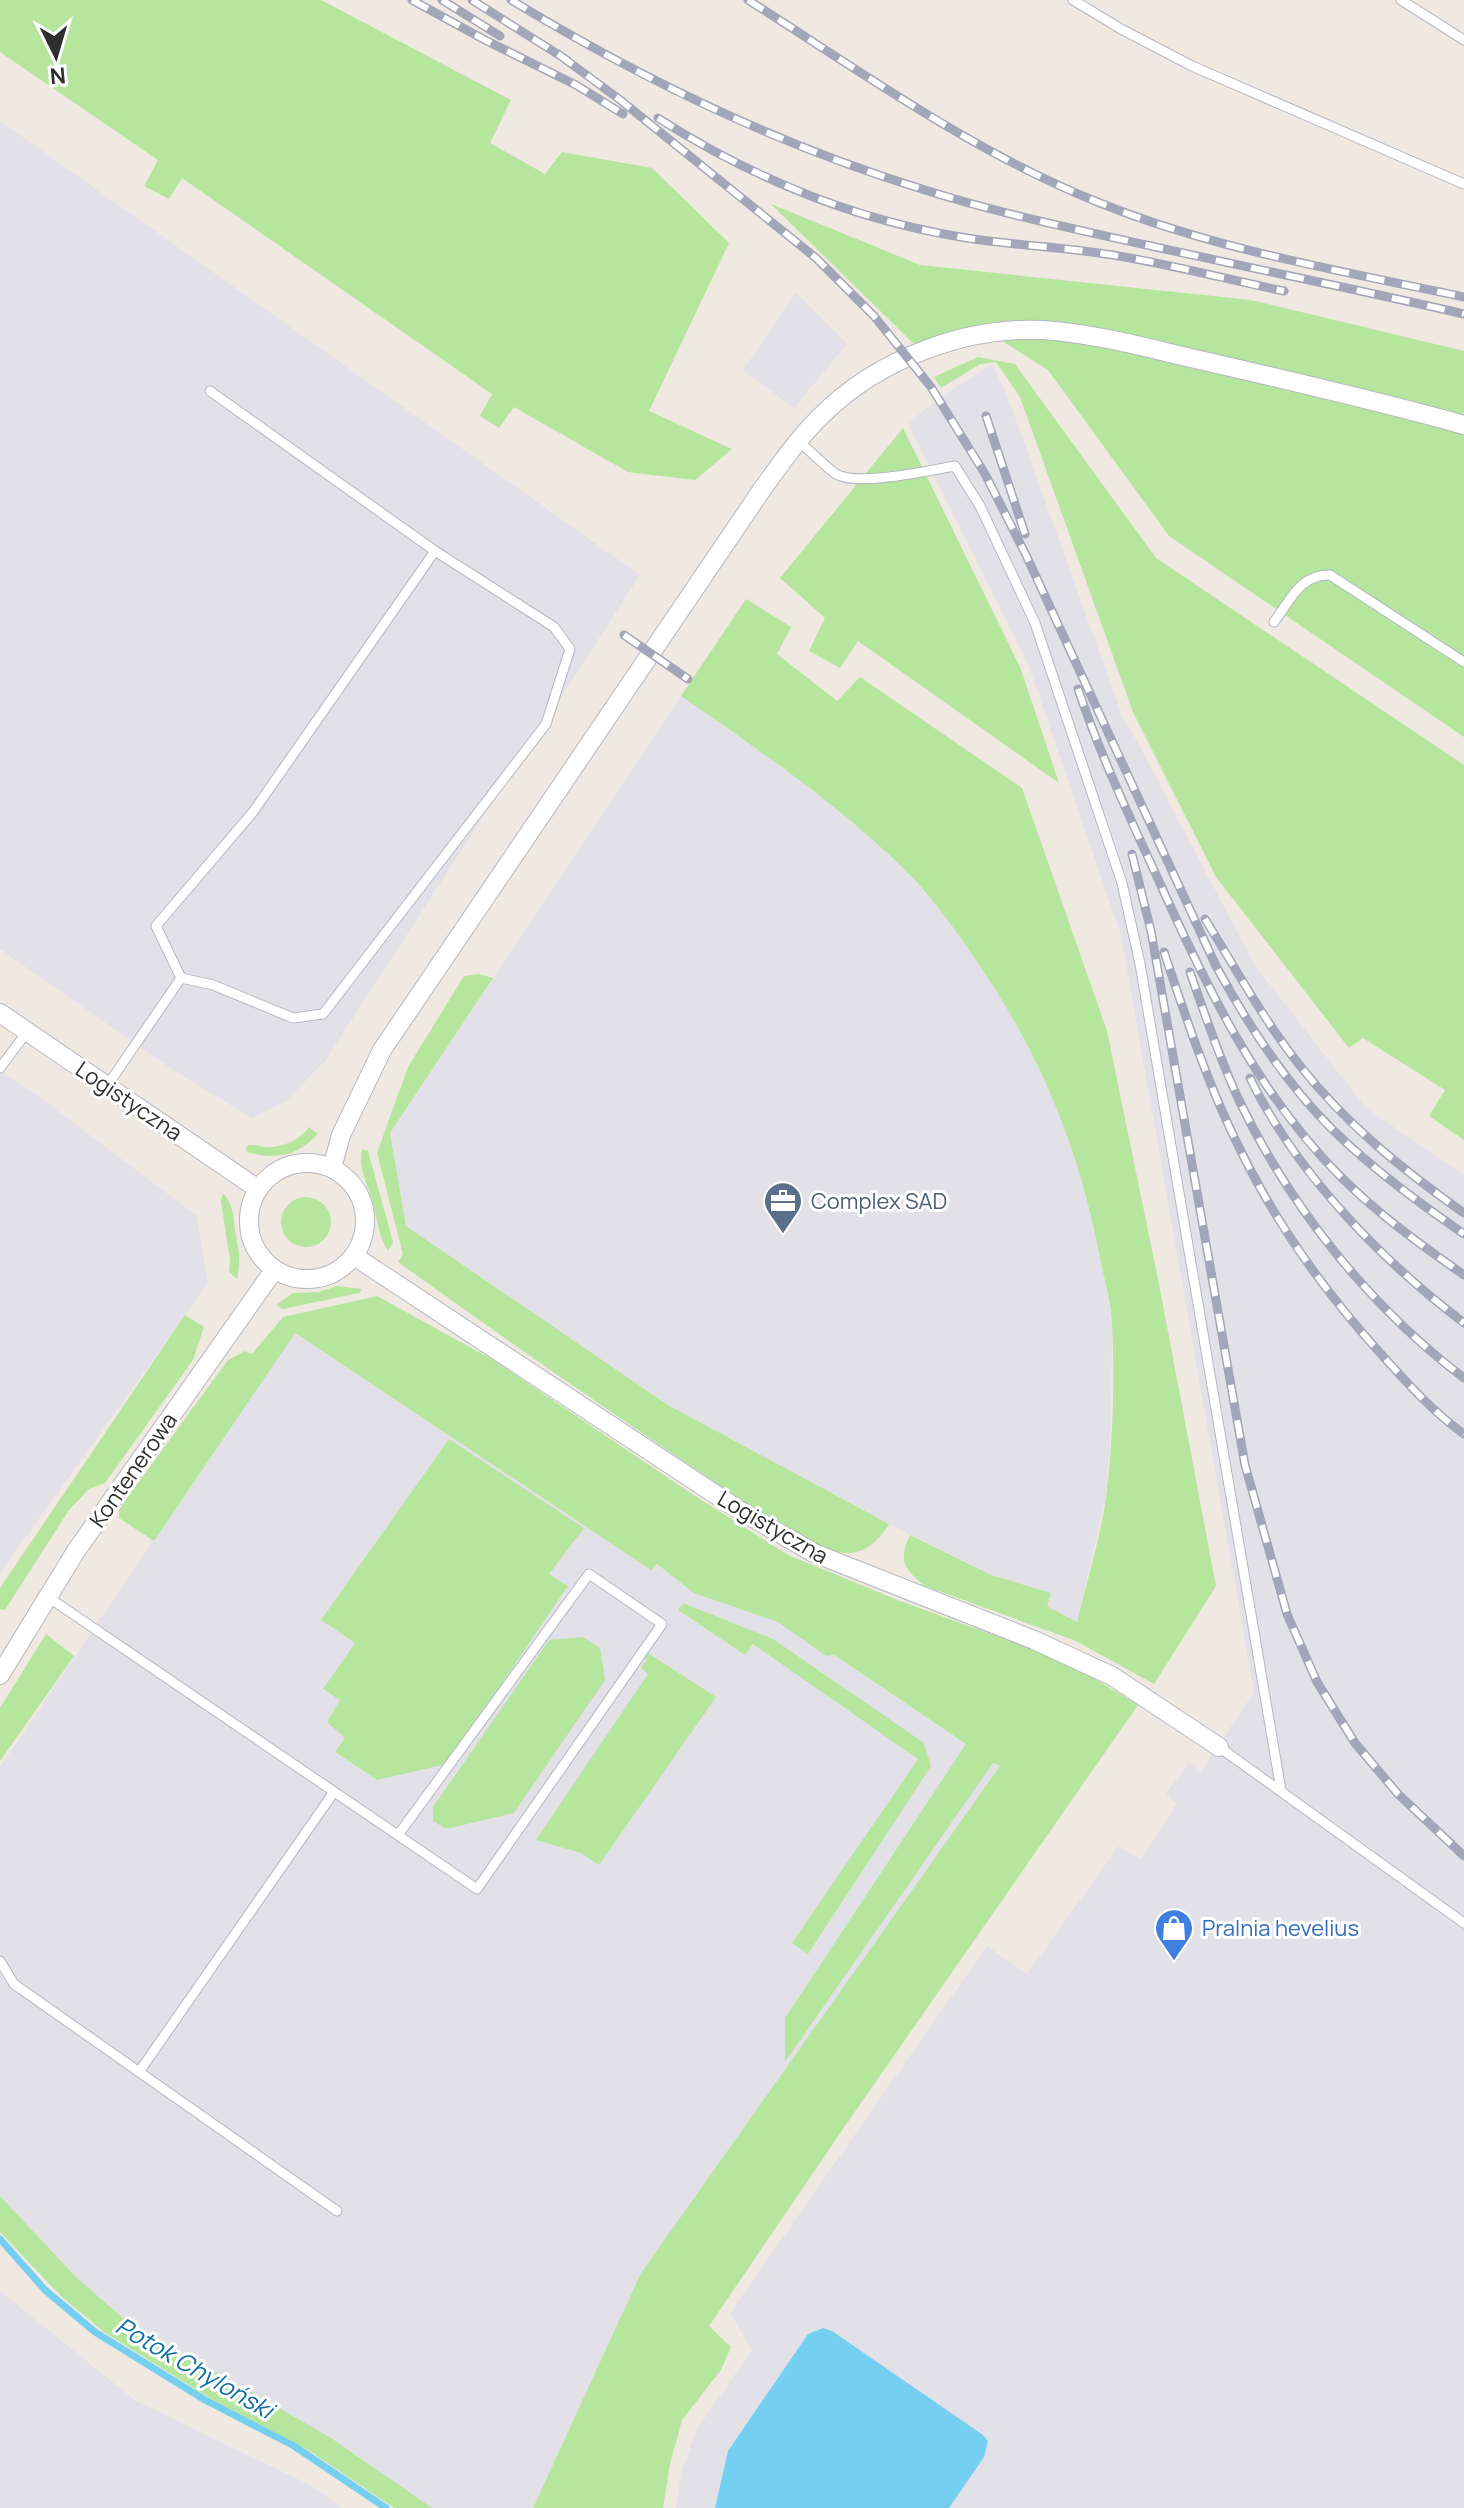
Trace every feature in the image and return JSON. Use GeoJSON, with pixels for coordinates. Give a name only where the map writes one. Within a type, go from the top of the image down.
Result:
{"type":"FeatureCollection","features":[{"type":"Feature","properties":{"kind":"street"},"geometry":{"type":"LineString","coordinates":[[332,1168],[346,1123],[382,1050],[761,491],[798,441],[854,388],[892,365],[971,336],[1007,331],[1054,331],[1114,341],[1363,397],[1464,425]]}},
{"type":"Feature","properties":{"kind":"street","name":"Logistyczna"},"geometry":{"type":"LineString","coordinates":[[0,1013],[258,1189]]}},
{"type":"Feature","properties":{"kind":"street"},"geometry":{"type":"LineString","coordinates":[[302,1162],[332,1168],[355,1187],[366,1216],[365,1231],[354,1256],[341,1269],[312,1279],[297,1279],[274,1270],[259,1254],[249,1226],[249,1211],[258,1189],[273,1173],[287,1166],[302,1162]]}},
{"type":"Feature","properties":{"kind":"street","name":"Logistyczna"},"geometry":{"type":"LineString","coordinates":[[354,1256],[739,1510],[814,1553],[1034,1640],[1112,1676],[1219,1747]]}},
{"type":"Feature","properties":{"kind":"street","name":"Kontenerowa"},"geometry":{"type":"LineString","coordinates":[[0,1675],[92,1528],[274,1270]]}},
{"type":"Feature","properties":{"kind":"lane"},"geometry":{"type":"LineString","coordinates":[[1073,0],[1192,66],[1464,184]]}},
{"type":"Feature","properties":{"kind":"lane"},"geometry":{"type":"LineString","coordinates":[[1401,0],[1464,40]]}},
{"type":"Feature","properties":{"kind":"lane"},"geometry":{"type":"LineString","coordinates":[[181,978],[213,985],[293,1018],[323,1014],[546,724],[570,649],[554,627],[435,551],[210,391]]}},
{"type":"Feature","properties":{"kind":"lane"},"geometry":{"type":"LineString","coordinates":[[798,441],[839,476],[848,478],[891,477],[955,466],[980,506],[1035,623],[1122,883],[1140,964],[1281,1790]]}},
{"type":"Feature","properties":{"kind":"lane"},"geometry":{"type":"LineString","coordinates":[[181,978],[156,926],[253,812],[435,551]]}},
{"type":"Feature","properties":{"kind":"lane"},"geometry":{"type":"LineString","coordinates":[[1274,622],[1303,582],[1318,574],[1330,575],[1464,662]]}},
{"type":"Feature","properties":{"kind":"lane"},"geometry":{"type":"LineString","coordinates":[[107,1086],[181,978]]}},
{"type":"Feature","properties":{"kind":"lane"},"geometry":{"type":"LineString","coordinates":[[0,1068],[27,1032]]}},
{"type":"Feature","properties":{"kind":"lane"},"geometry":{"type":"LineString","coordinates":[[48,1597],[477,1889],[662,1624],[589,1574],[398,1835]]}},
{"type":"Feature","properties":{"kind":"lane"},"geometry":{"type":"LineString","coordinates":[[1219,1747],[1464,1923]]}},
{"type":"Feature","properties":{"kind":"lane"},"geometry":{"type":"LineString","coordinates":[[139,2072],[334,1792]]}},
{"type":"Feature","properties":{"kind":"lane"},"geometry":{"type":"LineString","coordinates":[[0,1961],[14,1984],[337,2211]]}},
{"type":"Feature","properties":{"kind":"shaded area"},"geometry":{"type":"Polygon","coordinates":[[[0,121],[640,575],[325,1061],[285,1102],[252,1118],[176,1072],[0,949],[0,121]]]}},
{"type":"Feature","properties":{"kind":"shaded area"},"geometry":{"type":"Polygon","coordinates":[[[796,293],[847,344],[794,408],[743,370],[796,293]]]}},
{"type":"Feature","properties":{"kind":"shaded area"},"geometry":{"type":"Polygon","coordinates":[[[992,364],[1006,392],[1123,718],[1254,964],[1366,1108],[1464,1175],[1464,2508],[676,2508],[681,2473],[697,2429],[752,2350],[730,2313],[987,1946],[1027,1974],[1119,1846],[1141,1859],[1177,1804],[1166,1794],[1188,1763],[1201,1771],[1254,1692],[1121,935],[1028,664],[908,423],[945,394],[992,364]]]}},
{"type":"Feature","properties":{"kind":"shaded area","name":"Complex SAD"},"geometry":{"type":"Polygon","coordinates":[[[681,696],[811,787],[848,816],[907,872],[949,920],[1006,1003],[1061,1113],[1091,1209],[1112,1321],[1111,1428],[1105,1500],[1077,1622],[1047,1605],[1050,1593],[991,1575],[668,1405],[406,1226],[390,1133],[681,696]]]}},
{"type":"Feature","properties":{"kind":"shaded area"},"geometry":{"type":"Polygon","coordinates":[[[0,1071],[30,1090],[197,1216],[208,1283],[0,1573],[0,1071]]]}},
{"type":"Feature","properties":{"kind":"shaded area"},"geometry":{"type":"Polygon","coordinates":[[[294,1333],[651,1570],[682,1531],[834,1655],[1000,1767],[839,2001],[641,2273],[533,2508],[428,2508],[262,2398],[124,2319],[75,2276],[0,2196],[0,1767],[294,1333]]]}},
{"type":"Feature","properties":{"kind":"shaded area"},"geometry":{"type":"Polygon","coordinates":[[[0,2291],[136,2401],[312,2486],[342,2508],[0,2508],[0,2291]]]}},
{"type":"Feature","properties":{"kind":"green space"},"geometry":{"type":"Polygon","coordinates":[[[0,0],[321,0],[511,100],[490,143],[545,174],[562,152],[652,168],[729,243],[649,411],[732,449],[695,480],[628,472],[514,407],[499,428],[480,416],[492,394],[182,178],[169,199],[144,186],[158,160],[0,52],[0,0]]]}},
{"type":"Feature","properties":{"kind":"green space"},"geometry":{"type":"Polygon","coordinates":[[[771,204],[920,265],[1251,300],[1464,351],[1464,737],[1169,536],[1048,370],[982,328],[916,346],[771,204]]]}},
{"type":"Feature","properties":{"kind":"green space"},"geometry":{"type":"Polygon","coordinates":[[[978,357],[1015,364],[1156,558],[1464,765],[1464,1140],[1429,1116],[1445,1090],[1363,1038],[1349,1048],[1216,877],[1133,712],[1020,397],[996,362],[980,364],[941,388],[934,377],[978,357]]]}},
{"type":"Feature","properties":{"kind":"green space"},"geometry":{"type":"Polygon","coordinates":[[[903,428],[1020,667],[1059,783],[858,641],[840,668],[809,651],[825,618],[780,578],[903,428]]]}},
{"type":"Feature","properties":{"kind":"green space"},"geometry":{"type":"Polygon","coordinates":[[[746,599],[791,627],[777,654],[837,701],[860,677],[1022,788],[1107,1031],[1216,1586],[1154,1684],[1076,1641],[925,1586],[905,1564],[904,1552],[910,1535],[991,1575],[1051,1593],[1047,1606],[1077,1622],[1106,1498],[1113,1389],[1110,1307],[1081,1178],[1054,1102],[1019,1030],[968,948],[924,891],[879,845],[797,778],[681,696],[746,599]]]}},
{"type":"Feature","properties":{"kind":"green space"},"geometry":{"type":"Polygon","coordinates":[[[479,974],[493,978],[390,1133],[406,1226],[668,1405],[889,1524],[872,1544],[853,1553],[833,1551],[779,1524],[594,1400],[398,1262],[403,1254],[377,1153],[408,1067],[464,976],[479,974]]]}},
{"type":"Feature","properties":{"kind":"green space"},"geometry":{"type":"Polygon","coordinates":[[[309,1127],[318,1134],[293,1152],[266,1156],[245,1151],[248,1145],[268,1147],[286,1144],[301,1136],[309,1127]]]}},
{"type":"Feature","properties":{"kind":"green space"},"geometry":{"type":"Polygon","coordinates":[[[362,1149],[368,1151],[393,1242],[388,1251],[364,1175],[362,1149]]]}},
{"type":"Feature","properties":{"kind":"green space"},"geometry":{"type":"Polygon","coordinates":[[[223,1193],[234,1218],[239,1256],[237,1279],[229,1272],[221,1201],[223,1193]]]}},
{"type":"Feature","properties":{"kind":"green space"},"geometry":{"type":"Polygon","coordinates":[[[306,1197],[324,1204],[331,1222],[324,1240],[306,1247],[288,1240],[281,1222],[288,1204],[306,1197]]]}},
{"type":"Feature","properties":{"kind":"green space"},"geometry":{"type":"Polygon","coordinates":[[[337,1286],[362,1289],[359,1293],[283,1309],[276,1305],[293,1293],[319,1292],[337,1286]]]}},
{"type":"Feature","properties":{"kind":"green space"},"geometry":{"type":"Polygon","coordinates":[[[377,1296],[493,1360],[788,1555],[900,1601],[1067,1662],[1138,1705],[709,2326],[731,2347],[721,2370],[682,2420],[670,2464],[663,2508],[533,2508],[641,2273],[1000,1766],[993,1763],[785,2062],[785,2018],[966,1744],[834,1655],[826,1656],[778,1622],[694,1593],[657,1564],[651,1570],[295,1333],[154,1541],[119,1518],[119,1509],[228,1360],[245,1351],[252,1354],[283,1317],[377,1296]]]}},
{"type":"Feature","properties":{"kind":"green space"},"geometry":{"type":"Polygon","coordinates":[[[185,1315],[204,1327],[193,1360],[105,1483],[89,1489],[69,1510],[5,1610],[0,1609],[0,1588],[185,1315]]]}},
{"type":"Feature","properties":{"kind":"green space"},"geometry":{"type":"Polygon","coordinates":[[[449,1439],[584,1528],[549,1574],[568,1586],[447,1764],[377,1780],[335,1752],[345,1738],[327,1722],[340,1700],[323,1689],[355,1643],[321,1620],[449,1439]]]}},
{"type":"Feature","properties":{"kind":"green space"},"geometry":{"type":"Polygon","coordinates":[[[683,1603],[773,1639],[924,1743],[931,1766],[808,1954],[792,1943],[918,1759],[753,1644],[745,1655],[678,1610],[683,1603]]]}},
{"type":"Feature","properties":{"kind":"green space"},"geometry":{"type":"Polygon","coordinates":[[[46,1634],[74,1656],[0,1761],[0,1708],[46,1634]]]}},
{"type":"Feature","properties":{"kind":"green space"},"geometry":{"type":"Polygon","coordinates":[[[583,1637],[600,1648],[605,1680],[514,1813],[446,1829],[433,1821],[433,1807],[549,1640],[583,1637]]]}},
{"type":"Feature","properties":{"kind":"green space"},"geometry":{"type":"Polygon","coordinates":[[[648,1653],[716,1697],[599,1865],[581,1853],[536,1840],[648,1674],[641,1668],[648,1653]]]}},
{"type":"Feature","properties":{"kind":"green space"},"geometry":{"type":"Polygon","coordinates":[[[0,2196],[75,2276],[124,2319],[331,2438],[432,2508],[394,2508],[308,2450],[211,2399],[104,2332],[61,2296],[0,2232],[0,2196]]]}},
{"type":"Feature","properties":{"kind":"water"},"geometry":{"type":"Polygon","coordinates":[[[823,2328],[832,2331],[988,2441],[984,2457],[949,2508],[715,2508],[728,2451],[808,2334],[823,2328]]]}},
{"type":"Feature","properties":{"kind":"waterway","name":"Potok Chyloński"},"geometry":{"type":"LineString","coordinates":[[0,2239],[45,2290],[95,2332],[205,2400],[294,2446],[386,2508]]}},
{"type":"Feature","properties":{"kind":"railway"},"geometry":{"type":"LineString","coordinates":[[412,0],[576,85],[623,114]]}},
{"type":"Feature","properties":{"kind":"railway"},"geometry":{"type":"LineString","coordinates":[[442,0],[500,36]]}},
{"type":"Feature","properties":{"kind":"railway"},"geometry":{"type":"LineString","coordinates":[[472,0],[567,60]]}},
{"type":"Feature","properties":{"kind":"railway"},"geometry":{"type":"LineString","coordinates":[[511,0],[610,57],[710,107],[814,152],[868,171],[950,198],[1036,220],[1464,314]]}},
{"type":"Feature","properties":{"kind":"railway"},"geometry":{"type":"LineString","coordinates":[[748,0],[963,136],[1053,183],[1100,203],[1234,247],[1464,297]]}},
{"type":"Feature","properties":{"kind":"railway"},"geometry":{"type":"LineString","coordinates":[[558,54],[619,99],[816,258],[874,316],[931,387],[985,474],[1026,555],[1216,966],[1241,1010],[1284,1074],[1316,1113],[1365,1159],[1464,1234]]}},
{"type":"Feature","properties":{"kind":"railway"},"geometry":{"type":"LineString","coordinates":[[658,118],[768,178],[886,221],[967,238],[1128,258],[1284,291]]}},
{"type":"Feature","properties":{"kind":"railway"},"geometry":{"type":"LineString","coordinates":[[986,416],[1025,534]]}},
{"type":"Feature","properties":{"kind":"railway"},"geometry":{"type":"LineString","coordinates":[[624,635],[688,679]]}},
{"type":"Feature","properties":{"kind":"railway"},"geometry":{"type":"LineString","coordinates":[[1078,689],[1115,785],[1176,919],[1215,998],[1259,1074],[1311,1144],[1355,1191],[1464,1275]]}},
{"type":"Feature","properties":{"kind":"railway"},"geometry":{"type":"LineString","coordinates":[[1132,854],[1151,931],[1245,1465],[1287,1614],[1317,1682],[1355,1743],[1398,1794],[1464,1856]]}},
{"type":"Feature","properties":{"kind":"railway"},"geometry":{"type":"LineString","coordinates":[[1205,919],[1275,1032],[1319,1088],[1377,1146],[1464,1213]]}},
{"type":"Feature","properties":{"kind":"railway"},"geometry":{"type":"LineString","coordinates":[[1164,952],[1196,1047],[1224,1116],[1282,1225],[1319,1279],[1360,1330],[1421,1397],[1464,1434]]}},
{"type":"Feature","properties":{"kind":"railway"},"geometry":{"type":"LineString","coordinates":[[1190,972],[1238,1098],[1281,1177],[1334,1252],[1364,1286],[1429,1350],[1464,1378]]}},
{"type":"Feature","properties":{"kind":"railway"},"geometry":{"type":"LineString","coordinates":[[1250,1078],[1291,1148],[1343,1212],[1402,1272],[1464,1323]]}},
{"type":"Feature","properties":{"kind":"place","name":"Complex SAD"},"geometry":{"type":"Point","coordinates":[783,1235]}},
{"type":"Feature","properties":{"kind":"place","name":"Pralnia hevelius"},"geometry":{"type":"Point","coordinates":[1174,1962]}}]}
